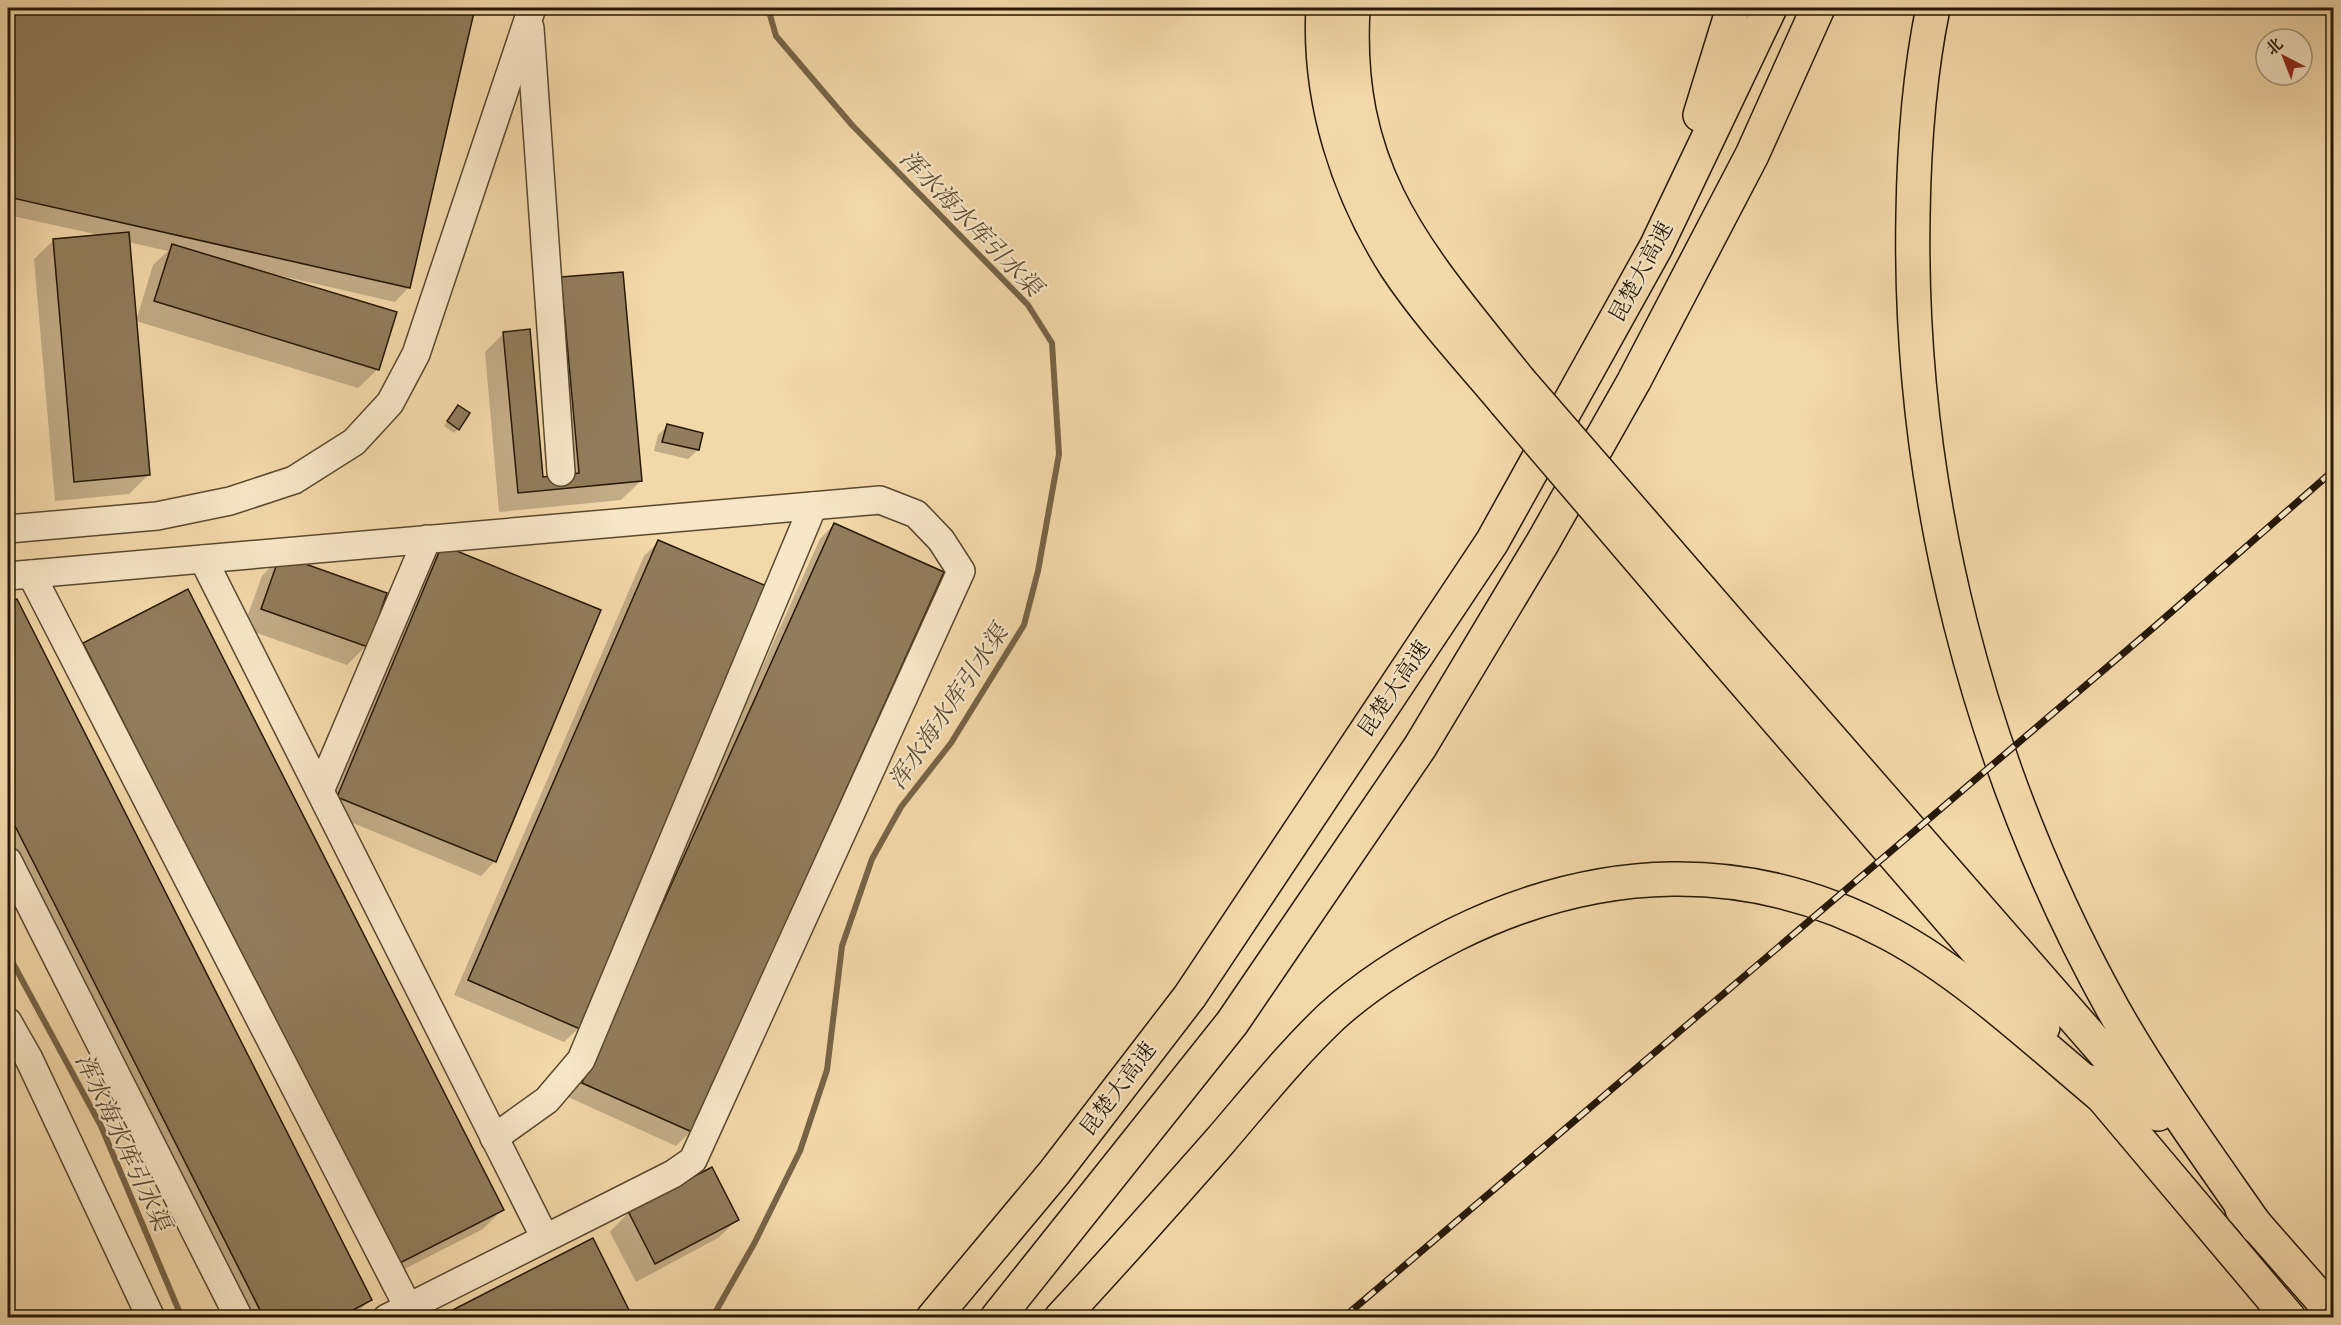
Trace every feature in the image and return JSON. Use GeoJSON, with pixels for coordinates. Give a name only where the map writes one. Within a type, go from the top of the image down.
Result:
{"type":"FeatureCollection","features":[{"type":"Feature","properties":{"kind":"highway"},"geometry":{"type":"LineString","coordinates":[[1323,8],[1324,69],[1329,105],[1345,160],[1360,199],[1384,247],[1406,282],[1512,391],[1731,646],[2104,1098],[2289,1317]]}},
{"type":"Feature","properties":{"kind":"highway"},"geometry":{"type":"LineString","coordinates":[[1353,8],[1352,60],[1358,110],[1383,190],[1398,220],[1512,391]]}},
{"type":"Feature","properties":{"kind":"highway"},"geometry":{"type":"LineString","coordinates":[[1656,248],[1733,8]]}},
{"type":"Feature","properties":{"kind":"highway","name":"昆楚大高速"},"geometry":{"type":"LineString","coordinates":[[933,1317],[1054,1173],[1190,996],[1492,542],[1656,248],[1770,8]]}},
{"type":"Feature","properties":{"kind":"highway","name":"昆楚大高速"},"geometry":{"type":"LineString","coordinates":[[997,1317],[1232,1023],[1420,747],[1543,542],[1634,381],[1752,155],[1818,8]]}},
{"type":"Feature","properties":{"kind":"highway"},"geometry":{"type":"LineString","coordinates":[[1933,8],[1922,63],[1914,161],[1912,256],[1916,348],[1925,435],[1938,519],[1954,597],[1971,661],[1995,741],[2042,865],[2091,967],[2154,1077],[2257,1227]]}},
{"type":"Feature","properties":{"kind":"highway"},"geometry":{"type":"LineString","coordinates":[[1731,646],[2334,1314]]}},
{"type":"Feature","properties":{"kind":"highway"},"geometry":{"type":"LineString","coordinates":[[1061,1317],[1128,1246],[1281,1069],[1346,1005],[1411,959],[1475,925],[1551,896],[1594,886],[1639,879],[1686,878],[1735,881],[1786,892],[1838,909],[1891,934],[1946,968],[2104,1098]]}},
{"type":"Feature","properties":{"kind":"street"},"geometry":{"type":"LineString","coordinates":[[530,11],[561,472]]}},
{"type":"Feature","properties":{"kind":"street"},"geometry":{"type":"LineString","coordinates":[[8,529],[157,516],[230,501],[294,480],[354,442],[390,403],[416,354],[530,11]]}},
{"type":"Feature","properties":{"kind":"street"},"geometry":{"type":"LineString","coordinates":[[880,500],[916,514],[941,540],[961,571],[693,1160],[672,1174],[398,1312],[19,575],[427,539],[880,500]]}},
{"type":"Feature","properties":{"kind":"street"},"geometry":{"type":"LineString","coordinates":[[494,1138],[547,1100],[581,1060],[813,506]]}},
{"type":"Feature","properties":{"kind":"street"},"geometry":{"type":"LineString","coordinates":[[320,791],[427,539]]}},
{"type":"Feature","properties":{"kind":"street"},"geometry":{"type":"LineString","coordinates":[[203,559],[545,1238]]}},
{"type":"Feature","properties":{"kind":"street"},"geometry":{"type":"LineString","coordinates":[[8,861],[239,1317]]}},
{"type":"Feature","properties":{"kind":"street"},"geometry":{"type":"LineString","coordinates":[[8,1022],[29,1059],[151,1317]]}},
{"type":"Feature","properties":{"kind":"building"},"geometry":{"type":"Polygon","coordinates":[[[12,8],[475,8],[410,288],[8,197],[8,26],[12,8]]]}},
{"type":"Feature","properties":{"kind":"building"},"geometry":{"type":"Polygon","coordinates":[[[129,232],[150,475],[74,482],[53,239],[129,232]]]}},
{"type":"Feature","properties":{"kind":"building"},"geometry":{"type":"Polygon","coordinates":[[[172,244],[397,312],[379,370],[154,301],[172,244]]]}},
{"type":"Feature","properties":{"kind":"building"},"geometry":{"type":"Polygon","coordinates":[[[623,272],[642,481],[518,493],[503,332],[530,329],[543,477],[579,473],[561,277],[623,272]]]}},
{"type":"Feature","properties":{"kind":"building"},"geometry":{"type":"Polygon","coordinates":[[[458,405],[470,413],[459,430],[447,421],[458,405]]]}},
{"type":"Feature","properties":{"kind":"building"},"geometry":{"type":"Polygon","coordinates":[[[667,424],[703,433],[699,450],[662,442],[667,424]]]}},
{"type":"Feature","properties":{"kind":"building"},"geometry":{"type":"Polygon","coordinates":[[[834,523],[944,572],[692,1132],[582,1083],[834,523]]]}},
{"type":"Feature","properties":{"kind":"building"},"geometry":{"type":"Polygon","coordinates":[[[658,540],[771,588],[580,1029],[468,980],[658,540]]]}},
{"type":"Feature","properties":{"kind":"building"},"geometry":{"type":"Polygon","coordinates":[[[442,545],[601,610],[496,862],[337,797],[442,545]]]}},
{"type":"Feature","properties":{"kind":"building"},"geometry":{"type":"Polygon","coordinates":[[[280,555],[387,593],[368,647],[261,609],[280,555]]]}},
{"type":"Feature","properties":{"kind":"building"},"geometry":{"type":"Polygon","coordinates":[[[188,589],[504,1210],[398,1264],[83,643],[188,589]]]}},
{"type":"Feature","properties":{"kind":"building"},"geometry":{"type":"Polygon","coordinates":[[[17,599],[372,1300],[338,1318],[264,1318],[8,812],[8,603],[17,599]]]}},
{"type":"Feature","properties":{"kind":"building"},"geometry":{"type":"Polygon","coordinates":[[[712,1167],[739,1220],[655,1264],[628,1211],[712,1167]]]}},
{"type":"Feature","properties":{"kind":"building"},"geometry":{"type":"Polygon","coordinates":[[[593,1238],[633,1318],[437,1318],[593,1238]]]}},
{"type":"Feature","properties":{"kind":"waterway","name":"浑水海水库引水渠"},"geometry":{"type":"LineString","coordinates":[[712,1318],[755,1242],[800,1151],[827,1070],[842,946],[872,859],[901,807],[951,743],[1024,625],[1038,571],[1059,454],[1052,343],[1028,305],[852,125],[776,36],[768,8]]}},
{"type":"Feature","properties":{"kind":"waterway","name":"浑水海水库引水渠"},"geometry":{"type":"LineString","coordinates":[[8,954],[101,1126],[182,1318]]}},
{"type":"Feature","properties":{"kind":"railway"},"geometry":{"type":"LineString","coordinates":[[1343,1318],[2153,628],[2334,470]]}}]}
